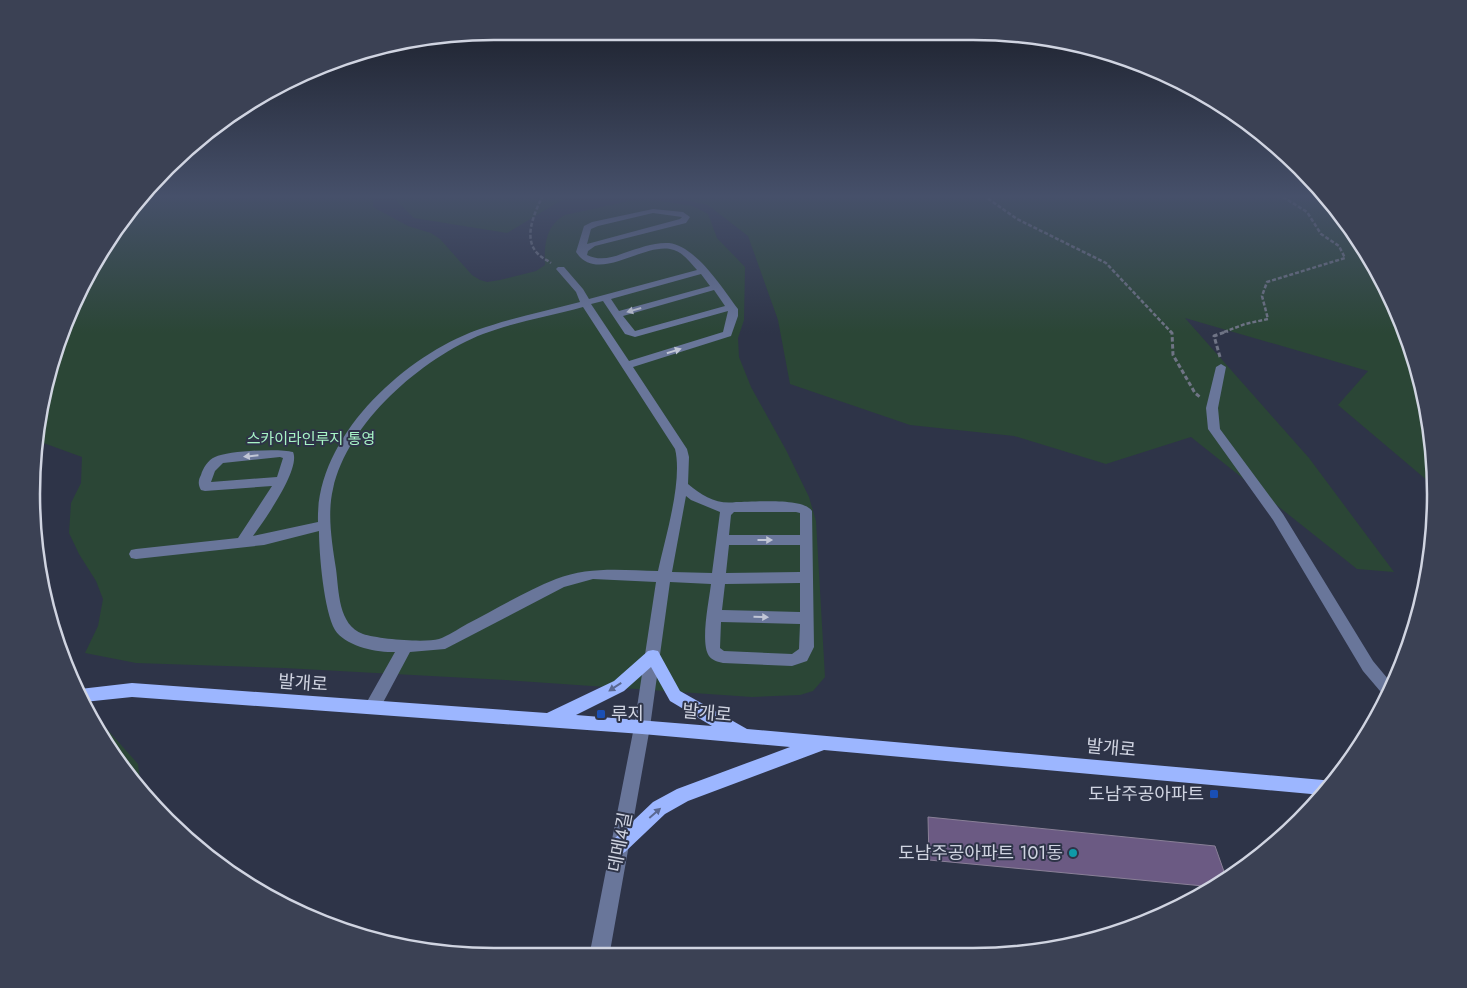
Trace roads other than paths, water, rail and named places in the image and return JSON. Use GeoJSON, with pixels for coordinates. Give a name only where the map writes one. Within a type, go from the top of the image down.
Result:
{"type":"FeatureCollection","features":[{"type":"Feature","properties":{"kind":"main road"},"geometry":{"type":"LineString","coordinates":[[545,721],[600,697],[619,686],[652,656],[676,696],[746,737]]}},
{"type":"Feature","properties":{"kind":"main road","name":"발개로"},"geometry":{"type":"LineString","coordinates":[[87,695],[132,690],[642,727],[1320,786]]}},
{"type":"Feature","properties":{"kind":"main road"},"geometry":{"type":"LineString","coordinates":[[619,846],[659,808],[683,795],[820,744]]}},
{"type":"Feature","properties":{"kind":"street"},"geometry":{"type":"LineString","coordinates":[[583,241],[581,249],[582,256],[588,260],[598,262],[658,247],[673,247],[684,250],[732,307],[733,316],[726,334],[627,365]]}},
{"type":"Feature","properties":{"kind":"street"},"geometry":{"type":"LineString","coordinates":[[582,256],[584,250],[592,244],[604,241]]}},
{"type":"Feature","properties":{"kind":"street","name":"데메4길"},"geometry":{"type":"LineString","coordinates":[[561,269],[580,291],[585,302],[681,450],[683,457],[682,485],[664,577],[642,727],[601,948]]}},
{"type":"Feature","properties":{"kind":"street"},"geometry":{"type":"LineString","coordinates":[[702,271],[495,327],[435,354],[396,384],[368,412],[345,444],[327,487],[324,525],[326,550],[335,607],[341,627],[361,640],[390,646],[440,645],[560,583],[577,577],[610,573],[719,579],[807,577]]}},
{"type":"Feature","properties":{"kind":"street"},"geometry":{"type":"LineString","coordinates":[[617,315],[714,287]]}},
{"type":"Feature","properties":{"kind":"street"},"geometry":{"type":"LineString","coordinates":[[605,298],[629,332],[635,334],[732,307]]}},
{"type":"Feature","properties":{"kind":"street"},"geometry":{"type":"LineString","coordinates":[[1221,367],[1212,408],[1214,429],[1278,517],[1368,666],[1384,686]]}},
{"type":"Feature","properties":{"kind":"street"},"geometry":{"type":"LineString","coordinates":[[242,543],[281,481],[289,455],[286,453],[216,460],[204,485],[210,488],[281,481]]}},
{"type":"Feature","properties":{"kind":"street"},"geometry":{"type":"LineString","coordinates":[[682,485],[695,498],[727,510],[736,508],[803,508],[807,516],[807,648],[805,654],[792,660],[723,657],[716,655],[713,650],[714,616],[727,510]]}},
{"type":"Feature","properties":{"kind":"street"},"geometry":{"type":"LineString","coordinates":[[136,554],[264,540],[324,525]]}},
{"type":"Feature","properties":{"kind":"street"},"geometry":{"type":"LineString","coordinates":[[723,540],[807,540]]}},
{"type":"Feature","properties":{"kind":"street"},"geometry":{"type":"LineString","coordinates":[[714,616],[807,618]]}},
{"type":"Feature","properties":{"kind":"street"},"geometry":{"type":"LineString","coordinates":[[372,707],[406,646]]}},
{"type":"Feature","properties":{"kind":"place","name":"루지"},"geometry":{"type":"Point","coordinates":[601,714]}},
{"type":"Feature","properties":{"kind":"place","name":"도남주공아파트"},"geometry":{"type":"Point","coordinates":[1214,794]}},
{"type":"Feature","properties":{"kind":"place","name":"도남주공아파트 101동"},"geometry":{"type":"Point","coordinates":[1073,853]}},
{"type":"Feature","properties":{"kind":"park label","name":"스카이라인루지 통영"},"geometry":{"type":"Point","coordinates":[311,439]}}]}
